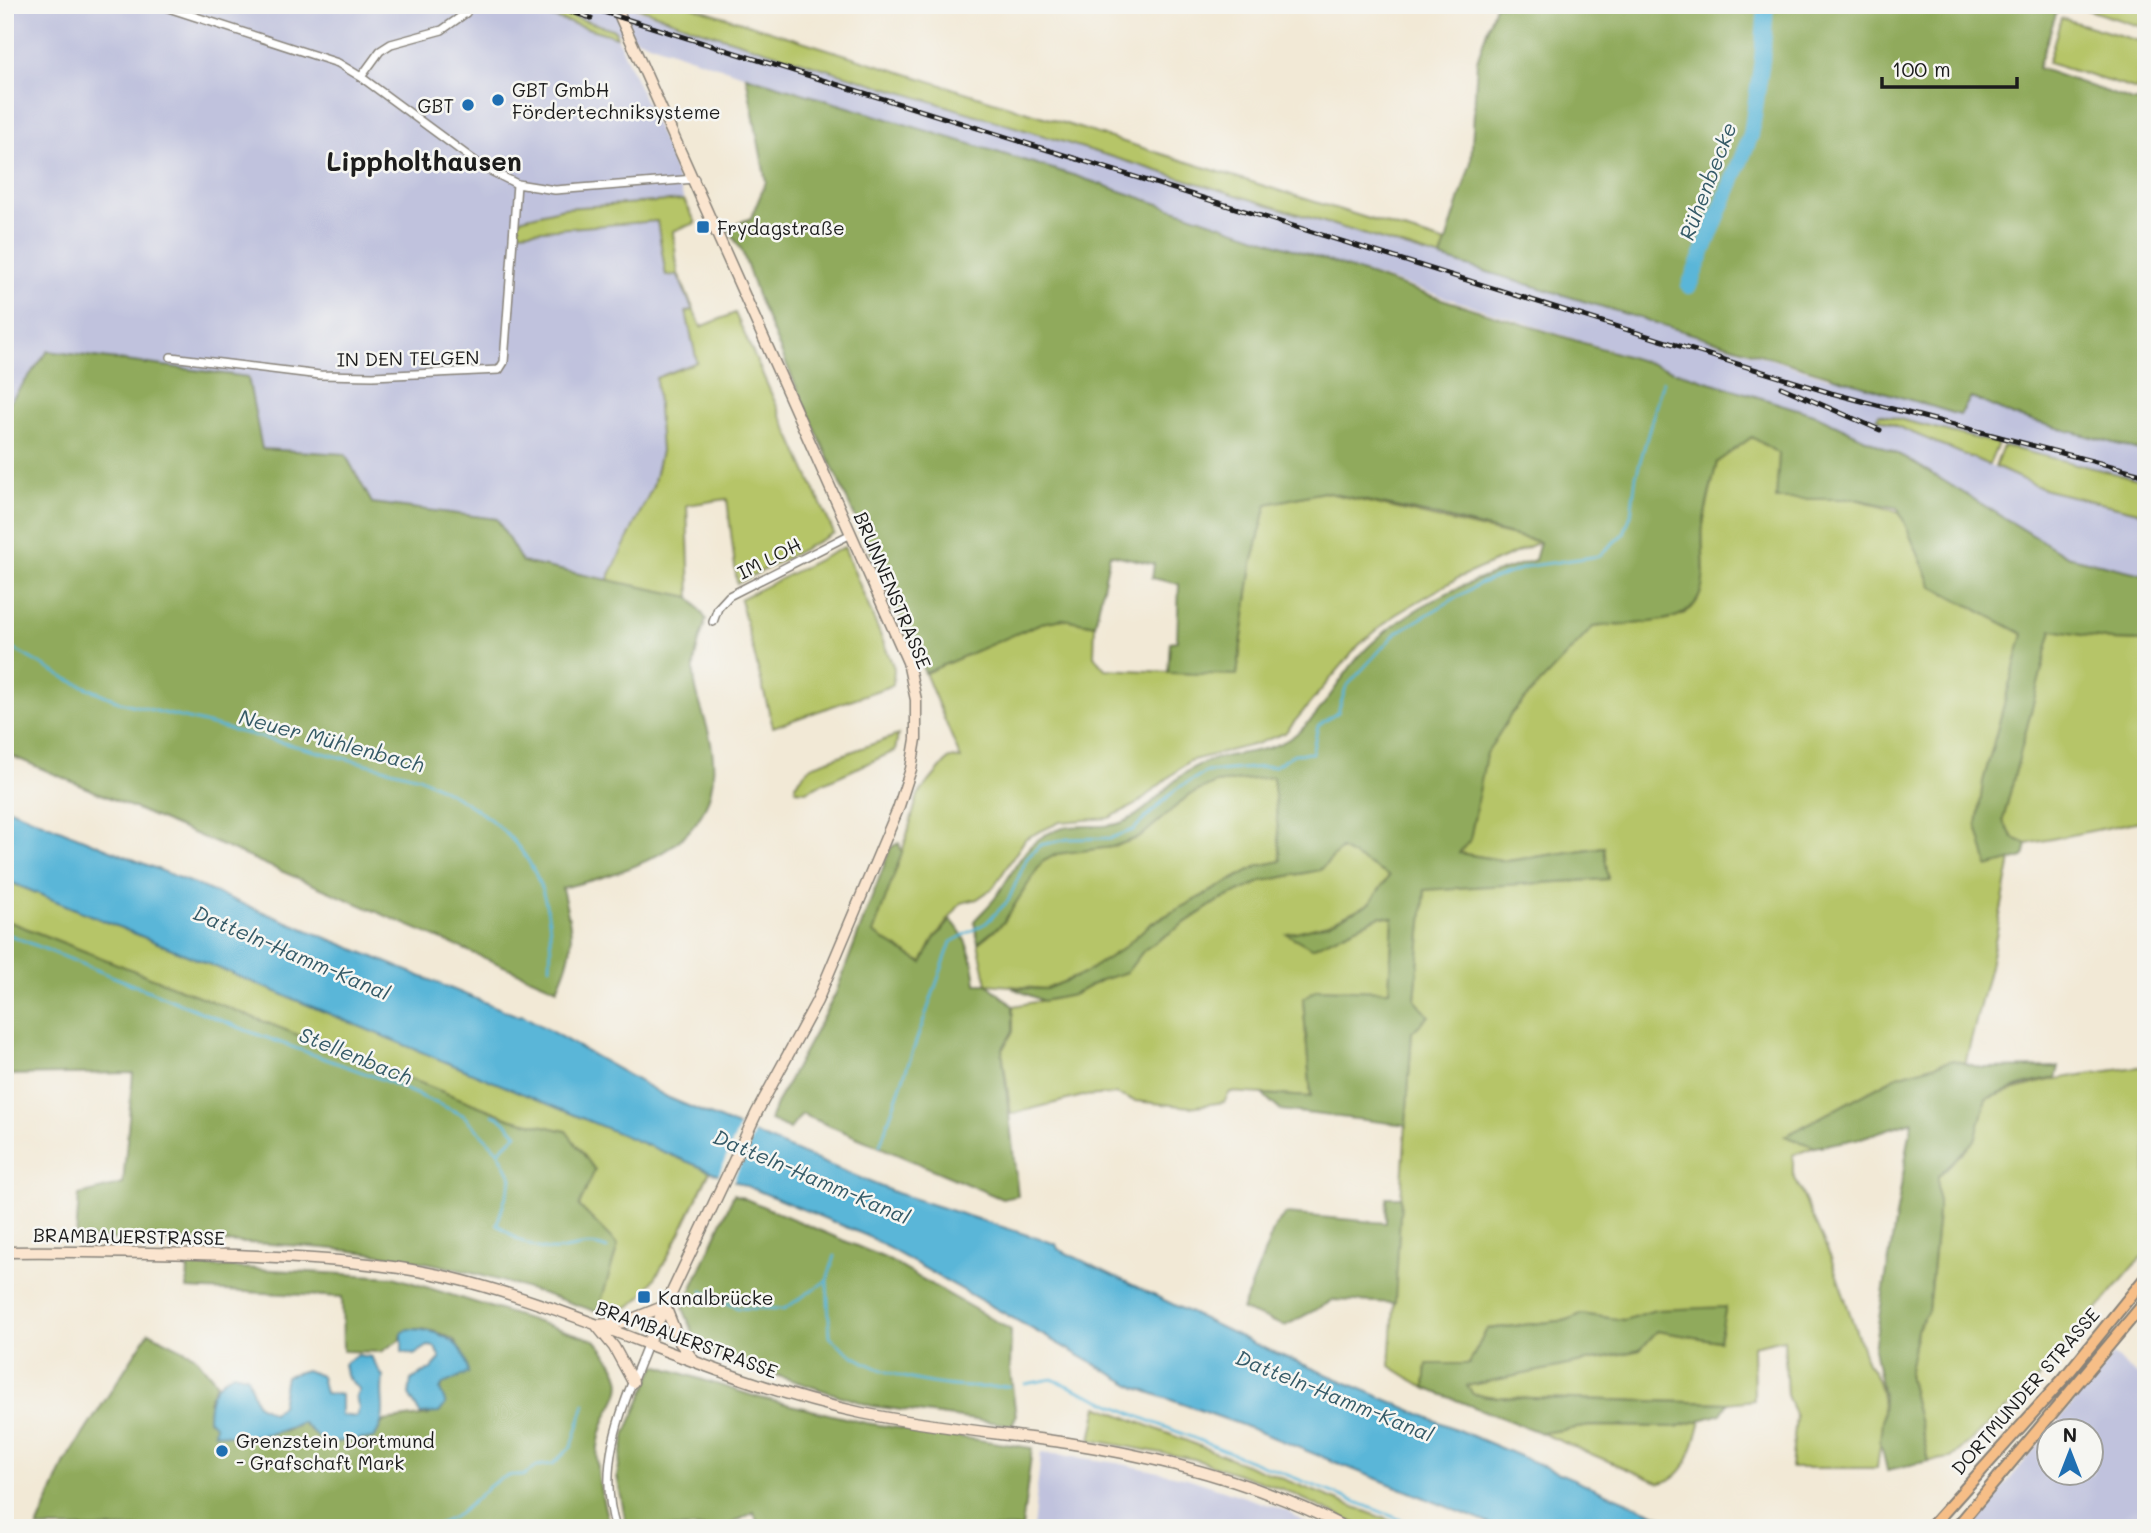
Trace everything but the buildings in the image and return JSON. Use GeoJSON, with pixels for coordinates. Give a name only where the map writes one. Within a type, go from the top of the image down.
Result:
{"type":"FeatureCollection","features":[{"type":"Feature","properties":{"kind":"main road","name":"BRUNNENSTRASSE"},"geometry":{"type":"LineString","coordinates":[[615,5],[695,179],[911,672],[917,728],[914,755],[898,809],[817,1001],[757,1112],[647,1345]]}},
{"type":"Feature","properties":{"kind":"main road","name":"BRAMBAUERSTRASSE"},"geometry":{"type":"LineString","coordinates":[[5,1252],[183,1254],[343,1261],[448,1278],[596,1325],[775,1390],[865,1413],[1071,1444],[1191,1468],[1264,1492],[1346,1528]]}},
{"type":"Feature","properties":{"kind":"main road","name":"DORTMUNDER STRASSE"},"geometry":{"type":"LineString","coordinates":[[1930,1528],[2065,1377],[2146,1277]]}},
{"type":"Feature","properties":{"kind":"main road","name":"DORTMUNDER STRASSE"},"geometry":{"type":"LineString","coordinates":[[1956,1528],[2146,1301]]}},
{"type":"Feature","properties":{"kind":"main road"},"geometry":{"type":"LineString","coordinates":[[596,1325],[625,1322],[666,1306],[679,1341],[696,1363]]}},
{"type":"Feature","properties":{"kind":"main road"},"geometry":{"type":"LineString","coordinates":[[596,1325],[614,1347],[633,1382]]}},
{"type":"Feature","properties":{"kind":"street"},"geometry":{"type":"LineString","coordinates":[[159,5],[315,54],[361,77],[483,167],[517,184],[555,190],[695,179]]}},
{"type":"Feature","properties":{"kind":"street"},"geometry":{"type":"LineString","coordinates":[[361,77],[380,51],[391,44],[442,30],[466,13]]}},
{"type":"Feature","properties":{"kind":"street","name":"IN DEN TELGEN"},"geometry":{"type":"LineString","coordinates":[[171,357],[320,375],[373,376],[499,370],[504,362],[517,184]]}},
{"type":"Feature","properties":{"kind":"street","name":"IM LOH"},"geometry":{"type":"LineString","coordinates":[[713,622],[718,608],[729,596],[851,534]]}},
{"type":"Feature","properties":{"kind":"street"},"geometry":{"type":"LineString","coordinates":[[616,1528],[608,1494],[608,1461],[647,1345]]}},
{"type":"Feature","properties":{"kind":"shaded area"},"geometry":{"type":"Polygon","coordinates":[[[5,5],[511,5],[617,37],[671,159],[684,200],[564,208],[519,219],[519,232],[657,221],[666,276],[678,274],[694,310],[686,313],[697,363],[656,378],[661,451],[653,486],[607,581],[522,562],[497,519],[372,503],[345,454],[262,449],[48,351],[5,408],[5,5]]]}},
{"type":"Feature","properties":{"kind":"shaded area"},"geometry":{"type":"Polygon","coordinates":[[[536,5],[622,5],[1827,377],[1971,397],[2014,416],[2146,452],[2146,481],[1879,414],[1878,418],[2046,490],[2146,514],[2146,575],[2067,556],[1906,458],[1813,414],[746,76],[536,5]]]}},
{"type":"Feature","properties":{"kind":"shaded area"},"geometry":{"type":"Polygon","coordinates":[[[2113,1355],[2142,1379],[2146,1378],[2146,1528],[1969,1528],[2036,1448],[2036,1488],[2106,1488],[2106,1418],[2061,1418],[2113,1355]]]}},
{"type":"Feature","properties":{"kind":"shaded area"},"geometry":{"type":"Polygon","coordinates":[[[1041,1452],[1117,1463],[1187,1478],[1287,1511],[1315,1528],[1033,1528],[1041,1452]]]}},
{"type":"Feature","properties":{"kind":"green space"},"geometry":{"type":"Polygon","coordinates":[[[511,5],[536,5],[615,30],[617,37],[511,5]]]}},
{"type":"Feature","properties":{"kind":"green space"},"geometry":{"type":"Polygon","coordinates":[[[631,5],[687,5],[1446,243],[1441,258],[696,29],[631,5]]]}},
{"type":"Feature","properties":{"kind":"green space"},"geometry":{"type":"Polygon","coordinates":[[[1495,5],[2059,5],[2038,68],[2133,101],[2146,101],[2146,452],[2014,416],[1971,397],[1960,415],[1441,258],[1471,162],[1477,61],[1495,5]]]}},
{"type":"Feature","properties":{"kind":"green space"},"geometry":{"type":"Polygon","coordinates":[[[2073,5],[2146,5],[2145,28],[2073,5]]]}},
{"type":"Feature","properties":{"kind":"green space"},"geometry":{"type":"Polygon","coordinates":[[[2061,18],[2146,43],[2146,60],[2137,90],[2048,63],[2061,18]]]}},
{"type":"Feature","properties":{"kind":"green space"},"geometry":{"type":"Polygon","coordinates":[[[746,76],[1076,176],[1429,295],[1813,414],[1906,458],[2067,556],[2146,575],[2146,641],[2111,640],[2052,630],[2003,820],[2013,838],[2027,844],[2024,857],[1988,867],[1977,825],[1983,782],[2023,634],[1932,586],[1898,508],[1855,499],[1776,499],[1779,454],[1752,437],[1717,462],[1703,526],[1703,585],[1694,605],[1684,613],[1664,620],[1593,627],[1512,713],[1486,755],[1470,840],[1459,853],[1507,861],[1604,847],[1608,879],[1425,890],[1415,1000],[1429,1016],[1412,1032],[1406,1125],[1280,1110],[1262,1094],[1311,1097],[1303,999],[1317,989],[1389,991],[1393,918],[1380,916],[1312,948],[1287,934],[1328,924],[1369,904],[1389,876],[1341,849],[1320,870],[1263,881],[1218,901],[1144,950],[1127,972],[1101,980],[1073,995],[1043,1001],[1012,988],[1046,989],[1083,974],[1122,949],[1150,924],[1258,866],[1281,861],[1273,777],[1216,783],[1189,795],[1140,837],[1112,847],[1057,854],[1042,862],[1003,923],[978,943],[974,921],[995,898],[1022,856],[1039,839],[1063,828],[1111,825],[1126,821],[1146,808],[1173,782],[1194,767],[1216,759],[1268,748],[1287,740],[1309,722],[1354,662],[1381,635],[1443,595],[1535,560],[1540,542],[1438,516],[1324,492],[1267,504],[1252,564],[1237,675],[1168,673],[1170,642],[1177,641],[1179,584],[1152,578],[1154,564],[1110,554],[1095,625],[1063,619],[1041,623],[925,673],[791,375],[758,298],[742,251],[727,228],[751,218],[766,182],[746,76]]]}},
{"type":"Feature","properties":{"kind":"green space"},"geometry":{"type":"Polygon","coordinates":[[[684,200],[696,223],[673,231],[678,274],[701,327],[735,313],[834,533],[737,584],[727,499],[687,505],[690,597],[607,581],[653,486],[661,451],[656,378],[697,362],[686,312],[693,310],[678,275],[666,276],[657,221],[519,232],[519,219],[564,208],[684,200]]]}},
{"type":"Feature","properties":{"kind":"green space"},"geometry":{"type":"Polygon","coordinates":[[[48,351],[248,377],[262,449],[345,454],[372,503],[497,519],[522,562],[690,597],[706,619],[694,665],[696,691],[712,749],[713,782],[705,808],[690,830],[670,847],[646,861],[619,872],[562,888],[571,939],[568,961],[557,989],[5,753],[5,408],[48,351]]]}},
{"type":"Feature","properties":{"kind":"green space"},"geometry":{"type":"Polygon","coordinates":[[[1879,414],[1998,444],[1989,465],[1877,418],[1879,414]]]}},
{"type":"Feature","properties":{"kind":"green space"},"geometry":{"type":"Polygon","coordinates":[[[1752,437],[1779,454],[1777,499],[1855,499],[1900,512],[1932,586],[2024,634],[1983,782],[1995,864],[2011,860],[1990,966],[1965,1064],[1953,1060],[1786,1136],[1815,1147],[1793,1155],[1793,1174],[1831,1258],[1867,1363],[1880,1386],[1883,1413],[1877,1468],[1791,1468],[1796,1417],[1787,1395],[1784,1339],[1753,1346],[1754,1400],[1728,1403],[1496,1397],[1472,1394],[1466,1386],[1640,1350],[1657,1331],[1719,1341],[1655,1310],[1624,1320],[1581,1314],[1567,1320],[1487,1329],[1469,1364],[1427,1364],[1425,1388],[1390,1366],[1412,1032],[1428,1016],[1415,1000],[1425,889],[1608,879],[1604,847],[1507,861],[1458,853],[1471,832],[1486,756],[1493,740],[1517,706],[1593,627],[1667,619],[1686,613],[1704,574],[1702,528],[1717,462],[1752,437]]]}},
{"type":"Feature","properties":{"kind":"green space"},"geometry":{"type":"Polygon","coordinates":[[[2003,446],[2146,481],[2146,514],[2046,490],[1995,467],[2003,446]]]}},
{"type":"Feature","properties":{"kind":"green space"},"geometry":{"type":"Polygon","coordinates":[[[1324,492],[1540,542],[1458,578],[1395,615],[1359,645],[1285,733],[1256,744],[1189,761],[1135,805],[1109,818],[1060,822],[1026,838],[993,888],[977,899],[961,903],[934,939],[922,963],[873,933],[902,853],[918,795],[949,758],[961,759],[925,673],[1041,623],[1063,619],[1095,625],[1094,656],[1105,669],[1237,675],[1252,564],[1267,504],[1324,492]]]}},
{"type":"Feature","properties":{"kind":"green space"},"geometry":{"type":"Polygon","coordinates":[[[844,547],[894,668],[893,685],[773,727],[740,599],[844,547]]]}},
{"type":"Feature","properties":{"kind":"green space"},"geometry":{"type":"Polygon","coordinates":[[[2052,629],[2111,640],[2146,641],[2146,820],[2027,844],[2013,838],[2003,820],[2052,629]]]}},
{"type":"Feature","properties":{"kind":"green space"},"geometry":{"type":"Polygon","coordinates":[[[898,735],[895,751],[806,791],[796,790],[795,784],[811,766],[898,735]]]}},
{"type":"Feature","properties":{"kind":"green space"},"geometry":{"type":"Polygon","coordinates":[[[1273,777],[1282,861],[1258,866],[1150,924],[1122,949],[1083,974],[1046,989],[987,984],[978,943],[1003,923],[1042,862],[1057,853],[1112,847],[1140,837],[1189,795],[1216,783],[1273,777]]]}},
{"type":"Feature","properties":{"kind":"green space"},"geometry":{"type":"Polygon","coordinates":[[[899,843],[902,853],[873,933],[922,963],[934,939],[951,920],[962,934],[969,950],[976,984],[987,984],[1013,1006],[1013,1031],[1002,1050],[1018,1196],[1002,1199],[802,1114],[790,1129],[770,1120],[835,995],[891,847],[899,843]]]}},
{"type":"Feature","properties":{"kind":"green space"},"geometry":{"type":"Polygon","coordinates":[[[1341,849],[1390,875],[1369,904],[1328,924],[1288,934],[1312,948],[1380,916],[1393,918],[1389,992],[1318,989],[1303,999],[1311,1097],[1230,1092],[1224,1102],[1190,1107],[1135,1101],[1115,1094],[1083,1096],[1011,1114],[1002,1050],[1013,1031],[1013,1006],[1073,995],[1101,980],[1127,972],[1144,950],[1218,901],[1263,881],[1320,870],[1341,849]]]}},
{"type":"Feature","properties":{"kind":"green space"},"geometry":{"type":"Polygon","coordinates":[[[5,880],[710,1171],[663,1265],[640,1298],[626,1308],[598,1312],[617,1245],[579,1206],[566,1131],[512,1119],[5,920],[5,880]]]}},
{"type":"Feature","properties":{"kind":"green space"},"geometry":{"type":"Polygon","coordinates":[[[5,920],[512,1119],[566,1131],[595,1170],[579,1206],[618,1245],[598,1312],[476,1274],[363,1252],[240,1243],[76,1238],[79,1195],[123,1184],[133,1073],[5,1075],[5,920]]]}},
{"type":"Feature","properties":{"kind":"green space"},"geometry":{"type":"Polygon","coordinates":[[[1953,1060],[1982,1068],[2059,1067],[2056,1078],[2022,1085],[1986,1099],[1975,1140],[1938,1176],[1938,1213],[1928,1311],[1917,1330],[1908,1375],[1929,1461],[1887,1470],[1880,1441],[1884,1400],[1874,1348],[1912,1121],[1861,1138],[1815,1147],[1785,1136],[1897,1076],[1953,1060]]]}},
{"type":"Feature","properties":{"kind":"green space"},"geometry":{"type":"Polygon","coordinates":[[[2146,1066],[2146,1252],[2028,1390],[1951,1458],[1929,1461],[1908,1375],[1917,1330],[1928,1311],[1938,1213],[1938,1176],[1975,1140],[1986,1099],[2045,1082],[2146,1066]]]}},
{"type":"Feature","properties":{"kind":"green space"},"geometry":{"type":"Polygon","coordinates":[[[734,1194],[885,1258],[1011,1330],[1010,1370],[1016,1416],[1012,1425],[872,1406],[713,1355],[697,1342],[683,1308],[734,1194]]]}},
{"type":"Feature","properties":{"kind":"green space"},"geometry":{"type":"Polygon","coordinates":[[[1387,1197],[1401,1197],[1395,1303],[1334,1300],[1285,1326],[1242,1310],[1275,1226],[1286,1214],[1386,1223],[1387,1197]]]}},
{"type":"Feature","properties":{"kind":"green space"},"geometry":{"type":"Polygon","coordinates":[[[188,1265],[394,1277],[595,1340],[618,1373],[620,1384],[602,1429],[597,1457],[602,1498],[610,1528],[37,1528],[64,1464],[149,1332],[194,1355],[217,1383],[208,1401],[284,1432],[302,1422],[324,1443],[373,1438],[384,1421],[429,1415],[443,1384],[467,1364],[454,1340],[421,1329],[407,1330],[402,1333],[401,1339],[381,1352],[343,1351],[342,1297],[187,1289],[188,1265]]]}},
{"type":"Feature","properties":{"kind":"green space"},"geometry":{"type":"Polygon","coordinates":[[[1726,1307],[1719,1341],[1657,1331],[1640,1350],[1467,1386],[1473,1394],[1496,1397],[1728,1403],[1721,1414],[1676,1427],[1591,1426],[1541,1433],[1425,1388],[1427,1364],[1469,1364],[1487,1329],[1567,1320],[1581,1314],[1624,1320],[1655,1310],[1726,1307]]]}},
{"type":"Feature","properties":{"kind":"green space"},"geometry":{"type":"Polygon","coordinates":[[[656,1365],[757,1397],[866,1423],[1032,1448],[1022,1528],[759,1528],[754,1512],[724,1528],[627,1528],[617,1476],[626,1432],[656,1365]]]}},
{"type":"Feature","properties":{"kind":"green space"},"geometry":{"type":"Polygon","coordinates":[[[1098,1406],[1408,1528],[1365,1528],[1282,1489],[1194,1459],[1091,1440],[1098,1406]]]}},
{"type":"Feature","properties":{"kind":"green space"},"geometry":{"type":"Polygon","coordinates":[[[1701,1420],[1693,1449],[1684,1467],[1670,1480],[1660,1483],[1541,1433],[1591,1426],[1676,1427],[1701,1420]]]}},
{"type":"Feature","properties":{"kind":"water","name":"Datteln-Hamm-Kanal"},"geometry":{"type":"Polygon","coordinates":[[[5,807],[518,1016],[522,1015],[669,1098],[896,1193],[1056,1244],[1058,1249],[1255,1344],[1689,1528],[1500,1528],[1242,1425],[1137,1388],[865,1235],[5,880],[5,807]]]}},
{"type":"Feature","properties":{"kind":"water"},"geometry":{"type":"Polygon","coordinates":[[[408,1329],[429,1331],[448,1339],[462,1352],[466,1362],[468,1373],[443,1384],[440,1390],[446,1404],[439,1413],[420,1414],[409,1395],[411,1380],[431,1369],[440,1359],[435,1347],[428,1346],[414,1355],[402,1352],[402,1333],[408,1329]]]}},
{"type":"Feature","properties":{"kind":"water"},"geometry":{"type":"Polygon","coordinates":[[[357,1355],[371,1357],[383,1377],[382,1421],[374,1438],[324,1443],[302,1422],[259,1435],[214,1433],[215,1426],[208,1419],[209,1404],[216,1387],[233,1373],[247,1376],[257,1404],[273,1413],[281,1405],[286,1376],[306,1370],[321,1376],[325,1393],[341,1395],[341,1415],[356,1417],[359,1390],[346,1375],[344,1364],[357,1355]]]}},
{"type":"Feature","properties":{"kind":"pier"},"geometry":{"type":"Polygon","coordinates":[[[740,1125],[755,1131],[732,1184],[717,1178],[740,1125]]]}},
{"type":"Feature","properties":{"kind":"waterway","name":"Rühenbecke"},"geometry":{"type":"LineString","coordinates":[[1689,286],[1751,135],[1762,60],[1766,5]]}},
{"type":"Feature","properties":{"kind":"waterway"},"geometry":{"type":"LineString","coordinates":[[880,1145],[951,942],[986,923],[1008,901],[1027,858],[1040,845],[1068,839],[1111,838],[1133,830],[1176,789],[1206,772],[1275,766],[1294,754],[1312,753],[1318,726],[1338,712],[1346,687],[1396,633],[1481,583],[1530,566],[1599,556],[1624,533],[1631,515],[1636,476],[1663,381]]}},
{"type":"Feature","properties":{"kind":"waterway","name":"Neuer Mühlenbach"},"geometry":{"type":"LineString","coordinates":[[5,644],[65,678],[120,702],[419,777],[450,793],[478,810],[501,829],[520,849],[535,873],[545,899],[550,931],[550,967]]}},
{"type":"Feature","properties":{"kind":"waterway","name":"Stellenbach"},"geometry":{"type":"LineString","coordinates":[[5,933],[248,1031],[384,1080],[463,1115],[498,1151],[512,1178],[497,1224],[517,1239],[541,1249],[558,1250],[589,1245],[607,1249]]}},
{"type":"Feature","properties":{"kind":"waterway"},"geometry":{"type":"LineString","coordinates":[[493,1115],[501,1118],[517,1134],[499,1151]]}},
{"type":"Feature","properties":{"kind":"waterway"},"geometry":{"type":"LineString","coordinates":[[835,1256],[827,1280],[830,1337],[847,1352],[868,1364],[914,1380],[962,1386],[1009,1386]]}},
{"type":"Feature","properties":{"kind":"waterway","name":"Stellenbach"},"geometry":{"type":"LineString","coordinates":[[702,1291],[738,1308],[784,1309],[826,1281]]}},
{"type":"Feature","properties":{"kind":"waterway"},"geometry":{"type":"LineString","coordinates":[[1025,1384],[1052,1379],[1145,1419],[1422,1528]]}},
{"type":"Feature","properties":{"kind":"waterway"},"geometry":{"type":"LineString","coordinates":[[422,1528],[439,1524],[462,1512],[503,1477],[523,1476],[537,1466],[553,1464],[572,1446],[585,1404]]}},
{"type":"Feature","properties":{"kind":"railway"},"geometry":{"type":"LineString","coordinates":[[551,5],[591,18]]}},
{"type":"Feature","properties":{"kind":"railway"},"geometry":{"type":"LineString","coordinates":[[581,5],[1831,393],[2146,475]]}},
{"type":"Feature","properties":{"kind":"railway"},"geometry":{"type":"LineString","coordinates":[[1781,387],[1880,430]]}},
{"type":"Feature","properties":{"kind":"place","name":"GBT GmbH Fördertechniksysteme"},"geometry":{"type":"Point","coordinates":[498,100]}},
{"type":"Feature","properties":{"kind":"place","name":"GBT"},"geometry":{"type":"Point","coordinates":[468,105]}},
{"type":"Feature","properties":{"kind":"place","name":"Frydagstraße"},"geometry":{"type":"Point","coordinates":[703,227]}},
{"type":"Feature","properties":{"kind":"place","name":"Kanalbrücke"},"geometry":{"type":"Point","coordinates":[644,1297]}},
{"type":"Feature","properties":{"kind":"place","name":"Grenzstein Dortmund - Grafschaft Mark"},"geometry":{"type":"Point","coordinates":[222,1451]}},
{"type":"Feature","properties":{"kind":"district","name":"Lippholthausen"},"geometry":{"type":"Point","coordinates":[424,161]}}]}
